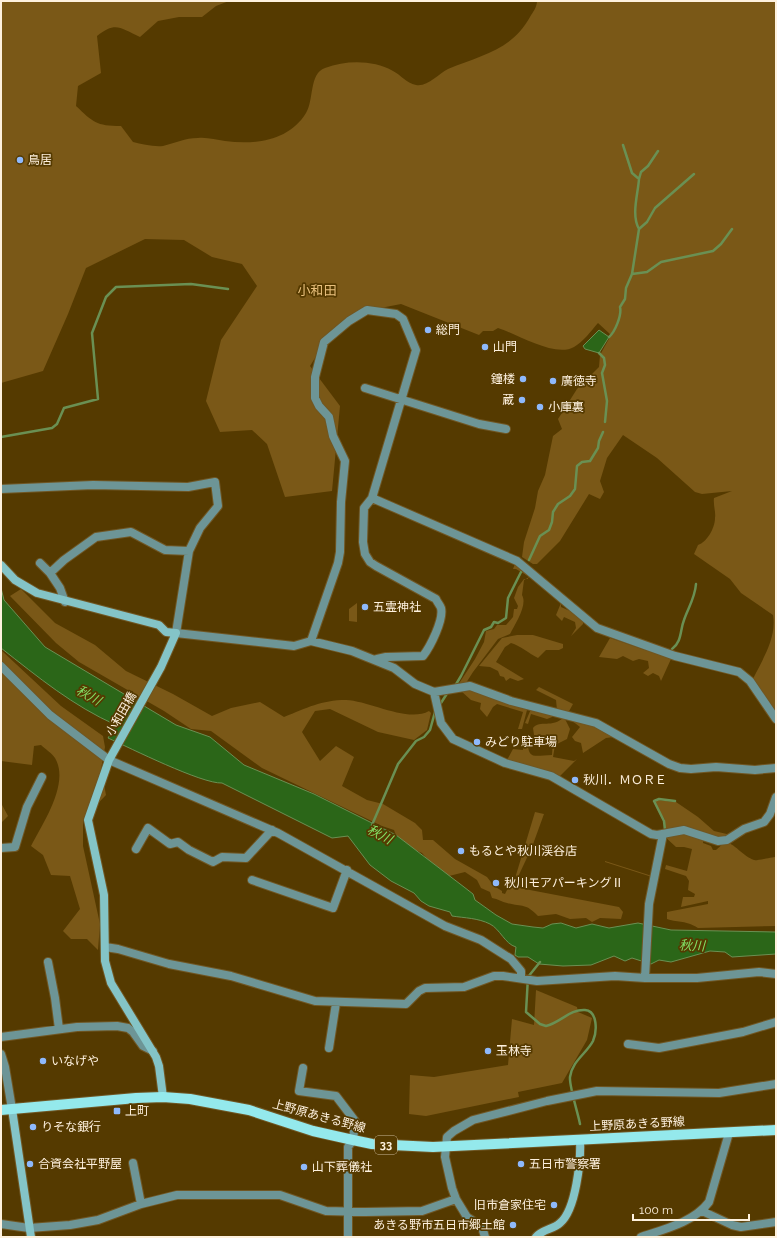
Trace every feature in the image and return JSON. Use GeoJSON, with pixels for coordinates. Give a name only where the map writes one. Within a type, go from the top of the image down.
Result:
{"type":"FeatureCollection","features":[{"type":"Feature","properties":{"kind":"main road","name":"上野原あきる野線"},"geometry":{"type":"LineString","coordinates":[[1,1110],[163,1097],[206,1102],[250,1110],[313,1131],[353,1140],[391,1146],[445,1148],[776,1130]]}},
{"type":"Feature","properties":{"kind":"street"},"geometry":{"type":"LineString","coordinates":[[310,641],[338,563],[340,552],[341,502],[345,461],[334,440],[330,417],[319,406],[315,398],[315,377],[324,342],[349,321],[367,310],[396,314],[404,319],[416,350],[372,498],[364,508],[365,554],[370,562],[376,566],[436,599],[441,609],[441,616],[431,647],[423,656],[386,657],[377,659]]}},
{"type":"Feature","properties":{"kind":"street"},"geometry":{"type":"LineString","coordinates":[[365,388],[479,424],[506,428]]}},
{"type":"Feature","properties":{"kind":"street"},"geometry":{"type":"LineString","coordinates":[[1,489],[93,485],[188,487],[215,482],[218,506],[200,528],[189,551],[176,633],[294,646],[310,641],[352,651],[377,659],[394,668],[415,684],[434,692],[470,686],[511,701],[596,722],[669,764],[680,768],[735,767],[755,770],[776,768]]}},
{"type":"Feature","properties":{"kind":"street"},"geometry":{"type":"LineString","coordinates":[[372,498],[517,561],[597,628],[682,658],[739,672],[750,681],[776,719]]}},
{"type":"Feature","properties":{"kind":"street"},"geometry":{"type":"LineString","coordinates":[[50,573],[64,560],[96,537],[131,532],[165,550],[189,551]]}},
{"type":"Feature","properties":{"kind":"street"},"geometry":{"type":"LineString","coordinates":[[40,563],[50,573],[60,588],[65,602]]}},
{"type":"Feature","properties":{"kind":"street"},"geometry":{"type":"LineString","coordinates":[[1,565],[26,588],[65,602]]}},
{"type":"Feature","properties":{"kind":"street","name":"小和田橋"},"geometry":{"type":"LineString","coordinates":[[65,602],[159,625],[166,632],[176,633],[152,684],[110,758],[88,820],[104,895],[105,961],[111,983],[153,1051],[159,1066],[163,1097]]}},
{"type":"Feature","properties":{"kind":"street"},"geometry":{"type":"LineString","coordinates":[[1,666],[50,715],[110,758],[272,830],[347,870],[445,926],[481,940],[498,950],[518,965],[522,978]]}},
{"type":"Feature","properties":{"kind":"street"},"geometry":{"type":"LineString","coordinates":[[434,692],[441,723],[453,739],[505,763],[551,776],[651,834],[663,834],[684,830],[718,841],[727,840],[744,829],[764,822],[770,814],[776,797]]}},
{"type":"Feature","properties":{"kind":"street"},"geometry":{"type":"LineString","coordinates":[[1,848],[15,847],[28,807],[42,777]]}},
{"type":"Feature","properties":{"kind":"street"},"geometry":{"type":"LineString","coordinates":[[136,849],[148,828],[170,844],[178,842],[189,850],[213,862],[222,856],[246,858],[272,830]]}},
{"type":"Feature","properties":{"kind":"street"},"geometry":{"type":"LineString","coordinates":[[645,976],[649,912],[663,834]]}},
{"type":"Feature","properties":{"kind":"street"},"geometry":{"type":"LineString","coordinates":[[252,880],[333,908],[347,870]]}},
{"type":"Feature","properties":{"kind":"street"},"geometry":{"type":"LineString","coordinates":[[105,947],[118,949],[169,964],[231,976],[315,1001],[336,1003],[406,1004],[419,991],[425,988],[464,986],[494,976],[522,978],[531,981],[615,976],[697,978],[759,972],[776,974]]}},
{"type":"Feature","properties":{"kind":"street"},"geometry":{"type":"LineString","coordinates":[[48,962],[59,1029]]}},
{"type":"Feature","properties":{"kind":"street"},"geometry":{"type":"LineString","coordinates":[[330,1048],[336,1003]]}},
{"type":"Feature","properties":{"kind":"street"},"geometry":{"type":"LineString","coordinates":[[628,1044],[659,1048],[743,1032],[776,1022]]}},
{"type":"Feature","properties":{"kind":"street"},"geometry":{"type":"LineString","coordinates":[[1,1037],[77,1027],[117,1026],[128,1028],[133,1032],[143,1046],[153,1051]]}},
{"type":"Feature","properties":{"kind":"street"},"geometry":{"type":"LineString","coordinates":[[1,1054],[5,1067],[12,1109],[31,1237]]}},
{"type":"Feature","properties":{"kind":"street"},"geometry":{"type":"LineString","coordinates":[[303,1068],[299,1091],[336,1096],[355,1121],[353,1140],[348,1147],[348,1237]]}},
{"type":"Feature","properties":{"kind":"street"},"geometry":{"type":"LineString","coordinates":[[485,1237],[482,1227],[467,1217],[456,1199],[450,1180],[445,1148],[450,1134],[473,1120],[580,1093],[615,1090],[719,1093],[776,1084]]}},
{"type":"Feature","properties":{"kind":"street"},"geometry":{"type":"LineString","coordinates":[[641,1237],[660,1231],[702,1211],[709,1202],[729,1132]]}},
{"type":"Feature","properties":{"kind":"street"},"geometry":{"type":"LineString","coordinates":[[536,1237],[538,1234],[560,1224],[570,1211],[581,1158],[580,1140]]}},
{"type":"Feature","properties":{"kind":"street"},"geometry":{"type":"LineString","coordinates":[[133,1163],[141,1204]]}},
{"type":"Feature","properties":{"kind":"street"},"geometry":{"type":"LineString","coordinates":[[1,1224],[29,1228],[70,1225],[98,1220],[141,1204],[177,1195],[280,1195],[326,1211],[422,1211],[456,1199]]}},
{"type":"Feature","properties":{"kind":"street"},"geometry":{"type":"LineString","coordinates":[[702,1211],[732,1226],[741,1227],[776,1222]]}},
{"type":"Feature","properties":{"kind":"shaded area"},"geometry":{"type":"Polygon","coordinates":[[[1,1],[229,1],[216,6],[202,17],[179,17],[158,21],[140,37],[123,29],[114,27],[103,31],[97,36],[101,73],[78,86],[76,106],[91,119],[100,124],[121,126],[133,142],[163,146],[193,138],[248,142],[270,139],[281,135],[290,130],[306,113],[316,75],[325,68],[333,65],[360,62],[368,63],[385,67],[412,84],[425,84],[433,80],[444,71],[494,50],[514,38],[535,9],[537,1],[776,1],[776,713],[753,679],[771,640],[774,624],[773,615],[741,593],[730,579],[694,554],[698,545],[707,538],[714,526],[714,498],[732,491],[702,494],[695,492],[657,458],[623,435],[607,458],[600,481],[604,492],[600,499],[589,494],[560,541],[537,564],[533,564],[522,557],[524,542],[535,508],[538,491],[545,475],[553,436],[562,429],[558,419],[577,389],[599,367],[600,355],[611,335],[598,323],[587,336],[574,347],[566,350],[557,350],[536,344],[498,328],[493,331],[483,331],[479,335],[401,304],[355,313],[330,334],[310,366],[340,406],[332,491],[285,497],[267,444],[252,430],[220,432],[206,401],[221,340],[257,286],[242,264],[212,257],[184,240],[145,239],[86,268],[43,371],[1,383],[1,1]]]}},
{"type":"Feature","properties":{"kind":"shaded area"},"geometry":{"type":"Polygon","coordinates":[[[515,564],[531,576],[528,578],[528,576],[516,569],[513,569],[515,564]]]}},
{"type":"Feature","properties":{"kind":"shaded area"},"geometry":{"type":"Polygon","coordinates":[[[524,579],[526,579],[524,580],[522,595],[522,609],[510,634],[498,639],[466,683],[458,685],[484,642],[486,631],[494,629],[497,625],[506,625],[513,617],[514,609],[517,609],[518,606],[514,598],[518,587],[524,579]]]}},
{"type":"Feature","properties":{"kind":"shaded area"},"geometry":{"type":"Polygon","coordinates":[[[21,589],[55,623],[95,645],[126,671],[173,694],[212,716],[231,708],[260,702],[284,717],[321,703],[337,700],[356,701],[400,713],[420,714],[429,711],[431,713],[427,730],[414,740],[378,732],[330,709],[315,711],[302,732],[320,761],[336,746],[354,757],[342,786],[367,800],[383,804],[415,823],[422,830],[423,840],[433,840],[455,859],[487,877],[494,886],[502,891],[502,893],[505,894],[509,886],[619,907],[623,912],[621,919],[600,918],[592,922],[586,918],[570,919],[556,914],[538,916],[527,907],[505,903],[492,898],[490,892],[481,888],[477,880],[465,872],[449,876],[432,864],[422,853],[405,845],[397,838],[394,830],[382,826],[262,768],[211,731],[191,729],[164,711],[79,662],[56,643],[10,596],[21,589]]]}},
{"type":"Feature","properties":{"kind":"shaded area"},"geometry":{"type":"Polygon","coordinates":[[[357,603],[357,622],[349,621],[349,609],[357,603]]]}},
{"type":"Feature","properties":{"kind":"shaded area"},"geometry":{"type":"Polygon","coordinates":[[[561,603],[561,607],[570,611],[583,621],[583,624],[571,636],[576,628],[575,622],[564,617],[562,621],[556,615],[561,603]]]}},
{"type":"Feature","properties":{"kind":"shaded area"},"geometry":{"type":"Polygon","coordinates":[[[517,635],[533,635],[563,644],[563,648],[559,650],[546,650],[538,658],[511,643],[505,647],[496,662],[524,679],[518,681],[510,678],[506,681],[504,677],[500,676],[498,671],[490,667],[479,666],[502,638],[517,635]]]}},
{"type":"Feature","properties":{"kind":"shaded area"},"geometry":{"type":"Polygon","coordinates":[[[610,638],[671,659],[661,681],[659,676],[653,673],[648,676],[643,673],[649,668],[648,661],[639,659],[633,661],[623,656],[617,659],[599,657],[610,638]]]}},
{"type":"Feature","properties":{"kind":"shaded area"},"geometry":{"type":"Polygon","coordinates":[[[1,650],[61,706],[103,736],[105,747],[101,769],[106,795],[83,819],[83,846],[100,924],[98,950],[87,939],[71,939],[63,931],[80,909],[70,876],[51,875],[43,855],[31,846],[48,815],[57,791],[59,768],[55,758],[41,745],[34,746],[32,765],[1,761],[1,650]]]}},
{"type":"Feature","properties":{"kind":"shaded area"},"geometry":{"type":"Polygon","coordinates":[[[539,687],[573,704],[568,713],[557,710],[556,700],[536,690],[539,687]]]}},
{"type":"Feature","properties":{"kind":"shaded area"},"geometry":{"type":"Polygon","coordinates":[[[466,688],[526,708],[527,710],[522,729],[518,729],[523,712],[497,704],[493,707],[487,717],[480,709],[481,703],[471,700],[461,691],[466,688]]]}},
{"type":"Feature","properties":{"kind":"shaded area"},"geometry":{"type":"Polygon","coordinates":[[[531,709],[553,714],[552,717],[547,719],[531,714],[528,724],[525,723],[531,709]]]}},
{"type":"Feature","properties":{"kind":"shaded area"},"geometry":{"type":"Polygon","coordinates":[[[564,717],[570,729],[567,739],[555,745],[553,757],[574,761],[577,759],[560,776],[557,777],[506,762],[513,749],[523,750],[523,736],[528,736],[529,749],[532,755],[552,755],[553,739],[548,736],[534,735],[533,728],[539,724],[555,723],[564,717]]]}},
{"type":"Feature","properties":{"kind":"shaded area"},"geometry":{"type":"Polygon","coordinates":[[[571,720],[589,723],[614,737],[606,738],[583,753],[581,743],[575,741],[572,737],[580,727],[571,720]]]}},
{"type":"Feature","properties":{"kind":"shaded area"},"geometry":{"type":"Polygon","coordinates":[[[656,800],[676,802],[698,817],[714,831],[731,835],[727,838],[665,831],[665,820],[655,804],[656,800]]]}},
{"type":"Feature","properties":{"kind":"shaded area"},"geometry":{"type":"Polygon","coordinates":[[[1,803],[8,816],[1,823],[1,803]]]}},
{"type":"Feature","properties":{"kind":"shaded area"},"geometry":{"type":"Polygon","coordinates":[[[535,812],[544,814],[532,847],[517,879],[516,875],[535,812]]]}},
{"type":"Feature","properties":{"kind":"shaded area"},"geometry":{"type":"Polygon","coordinates":[[[676,832],[703,838],[703,843],[711,846],[713,850],[716,850],[725,842],[732,844],[746,856],[754,860],[776,857],[776,926],[698,928],[693,925],[667,919],[667,912],[708,904],[708,901],[681,907],[683,897],[694,897],[695,894],[688,890],[689,881],[686,876],[665,869],[666,865],[687,871],[692,849],[676,847],[664,836],[676,832]]]}},
{"type":"Feature","properties":{"kind":"shaded area"},"geometry":{"type":"Polygon","coordinates":[[[605,862],[652,876],[652,877],[605,862]]]}},
{"type":"Feature","properties":{"kind":"shaded area"},"geometry":{"type":"Polygon","coordinates":[[[536,990],[577,1007],[578,1012],[592,1018],[587,1040],[562,1083],[518,1092],[519,1097],[426,1116],[409,1114],[410,1075],[434,1077],[508,1065],[512,1019],[534,1025],[536,990]]]}},
{"type":"Feature","properties":{"kind":"water"},"geometry":{"type":"Polygon","coordinates":[[[599,330],[609,337],[599,353],[585,349],[583,346],[599,330]]]}},
{"type":"Feature","properties":{"kind":"water","name":"秋川"},"geometry":{"type":"Polygon","coordinates":[[[1,588],[4,600],[45,647],[176,725],[210,737],[244,765],[314,794],[396,835],[473,894],[475,900],[512,924],[543,928],[552,924],[561,923],[576,928],[592,924],[609,928],[638,923],[671,930],[776,932],[776,954],[732,957],[725,952],[710,951],[671,962],[659,960],[651,964],[632,958],[625,961],[614,956],[591,965],[563,966],[539,964],[528,957],[518,957],[515,955],[516,947],[509,943],[494,926],[476,919],[452,916],[450,912],[429,906],[421,901],[414,893],[391,881],[370,865],[348,836],[332,838],[222,783],[212,782],[183,772],[108,738],[116,725],[70,700],[1,648],[1,588]]]}},
{"type":"Feature","properties":{"kind":"waterway"},"geometry":{"type":"LineString","coordinates":[[609,337],[618,323],[620,307],[625,299],[626,288],[632,274],[639,229],[635,217],[639,179],[632,173],[623,145]]}},
{"type":"Feature","properties":{"kind":"waterway"},"geometry":{"type":"LineString","coordinates":[[639,179],[641,172],[648,166],[658,151]]}},
{"type":"Feature","properties":{"kind":"waterway"},"geometry":{"type":"LineString","coordinates":[[639,229],[647,222],[655,208],[694,174]]}},
{"type":"Feature","properties":{"kind":"waterway"},"geometry":{"type":"LineString","coordinates":[[632,274],[647,272],[661,262],[713,251],[721,244],[732,229]]}},
{"type":"Feature","properties":{"kind":"waterway"},"geometry":{"type":"LineString","coordinates":[[1,437],[52,428],[57,424],[64,408],[98,399],[92,333],[106,297],[116,287],[191,284],[228,289]]}},
{"type":"Feature","properties":{"kind":"waterway"},"geometry":{"type":"LineString","coordinates":[[599,353],[604,358],[605,365],[602,373],[607,401],[605,422]]}},
{"type":"Feature","properties":{"kind":"waterway"},"geometry":{"type":"LineString","coordinates":[[529,560],[540,536],[549,530],[553,512],[558,504],[570,496],[575,489],[577,466],[582,462],[590,461],[598,448],[603,432]]}},
{"type":"Feature","properties":{"kind":"waterway"},"geometry":{"type":"LineString","coordinates":[[455,686],[484,630],[491,627],[494,622],[498,623],[506,618],[508,598],[521,572]]}},
{"type":"Feature","properties":{"kind":"waterway"},"geometry":{"type":"LineString","coordinates":[[672,649],[678,643],[696,584]]}},
{"type":"Feature","properties":{"kind":"waterway"},"geometry":{"type":"LineString","coordinates":[[439,706],[448,692]]}},
{"type":"Feature","properties":{"kind":"waterway","name":"秋川"},"geometry":{"type":"LineString","coordinates":[[372,825],[398,764],[416,741],[424,737],[430,730],[435,712]]}},
{"type":"Feature","properties":{"kind":"waterway"},"geometry":{"type":"LineString","coordinates":[[665,830],[664,821],[654,801],[659,799],[675,801]]}},
{"type":"Feature","properties":{"kind":"waterway"},"geometry":{"type":"LineString","coordinates":[[540,962],[528,977],[526,1012],[540,1024],[546,1026],[580,1010],[589,1011],[595,1022],[596,1028],[593,1041],[574,1066],[570,1077],[572,1093],[580,1124]]}},
{"type":"Feature","properties":{"kind":"place","name":"鳥居"},"geometry":{"type":"Point","coordinates":[20,160]}},
{"type":"Feature","properties":{"kind":"place","name":"総門"},"geometry":{"type":"Point","coordinates":[428,330]}},
{"type":"Feature","properties":{"kind":"place","name":"山門"},"geometry":{"type":"Point","coordinates":[485,347]}},
{"type":"Feature","properties":{"kind":"place","name":"鐘楼"},"geometry":{"type":"Point","coordinates":[523,379]}},
{"type":"Feature","properties":{"kind":"place","name":"廣徳寺"},"geometry":{"type":"Point","coordinates":[553,381]}},
{"type":"Feature","properties":{"kind":"place","name":"蔵"},"geometry":{"type":"Point","coordinates":[522,400]}},
{"type":"Feature","properties":{"kind":"place","name":"小庫裏"},"geometry":{"type":"Point","coordinates":[540,407]}},
{"type":"Feature","properties":{"kind":"place","name":"五霊神社"},"geometry":{"type":"Point","coordinates":[365,607]}},
{"type":"Feature","properties":{"kind":"place","name":"みどり駐車場"},"geometry":{"type":"Point","coordinates":[477,742]}},
{"type":"Feature","properties":{"kind":"place","name":"秋川．ＭＯＲＥ"},"geometry":{"type":"Point","coordinates":[575,780]}},
{"type":"Feature","properties":{"kind":"place","name":"もるとや秋川渓谷店"},"geometry":{"type":"Point","coordinates":[461,851]}},
{"type":"Feature","properties":{"kind":"place","name":"秋川モアパーキングⅡ"},"geometry":{"type":"Point","coordinates":[496,883]}},
{"type":"Feature","properties":{"kind":"place","name":"玉林寺"},"geometry":{"type":"Point","coordinates":[488,1051]}},
{"type":"Feature","properties":{"kind":"place","name":"いなげや"},"geometry":{"type":"Point","coordinates":[43,1061]}},
{"type":"Feature","properties":{"kind":"place","name":"上町"},"geometry":{"type":"Point","coordinates":[117,1111]}},
{"type":"Feature","properties":{"kind":"place","name":"りそな銀行"},"geometry":{"type":"Point","coordinates":[33,1127]}},
{"type":"Feature","properties":{"kind":"place","name":"合資会社平野屋"},"geometry":{"type":"Point","coordinates":[30,1164]}},
{"type":"Feature","properties":{"kind":"place","name":"五日市警察署"},"geometry":{"type":"Point","coordinates":[521,1164]}},
{"type":"Feature","properties":{"kind":"place","name":"山下葬儀社"},"geometry":{"type":"Point","coordinates":[304,1167]}},
{"type":"Feature","properties":{"kind":"place","name":"旧市倉家住宅"},"geometry":{"type":"Point","coordinates":[554,1205]}},
{"type":"Feature","properties":{"kind":"place","name":"あきる野市五日市郷土館"},"geometry":{"type":"Point","coordinates":[513,1225]}},
{"type":"Feature","properties":{"kind":"district","name":"小和田"},"geometry":{"type":"Point","coordinates":[317,290]}}]}
